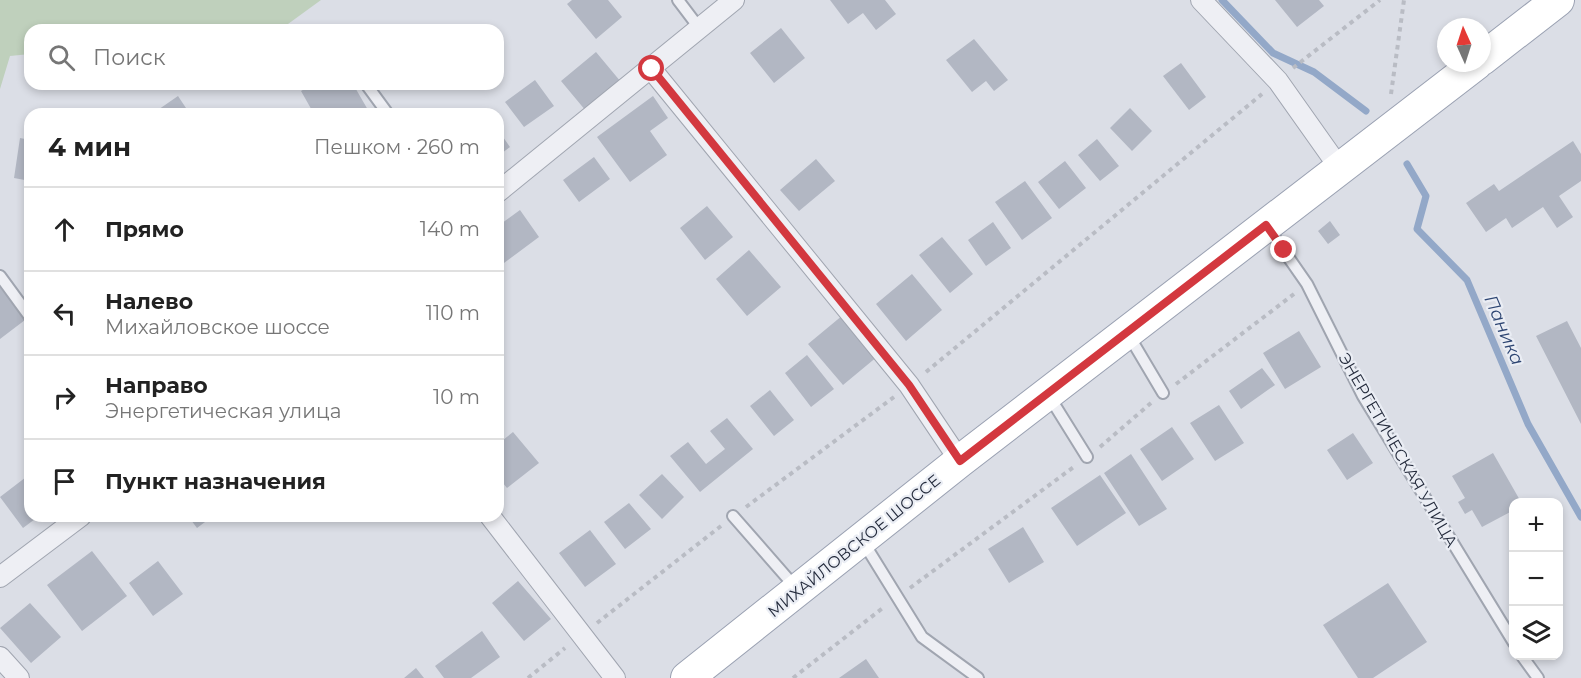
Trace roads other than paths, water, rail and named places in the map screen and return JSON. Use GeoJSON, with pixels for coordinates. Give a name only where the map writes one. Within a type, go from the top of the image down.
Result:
{"type":"FeatureCollection","features":[{"type":"Feature","properties":{"kind":"main road"},"geometry":{"type":"LineString","coordinates":[[1491,52],[1558,0]]}},
{"type":"Feature","properties":{"kind":"main road","name":"МИХАЙЛОВСКОЕ ШОССЕ"},"geometry":{"type":"LineString","coordinates":[[687,678],[1047,393],[1341,170],[1466,72]]}},
{"type":"Feature","properties":{"kind":"street"},"geometry":{"type":"LineString","coordinates":[[504,187],[734,0]]}},
{"type":"Feature","properties":{"kind":"street"},"geometry":{"type":"LineString","coordinates":[[1202,0],[1278,81],[1341,170]]}},
{"type":"Feature","properties":{"kind":"street"},"geometry":{"type":"LineString","coordinates":[[652,69],[909,385],[960,461]]}},
{"type":"Feature","properties":{"kind":"street"},"geometry":{"type":"LineString","coordinates":[[0,577],[73,522]]}},
{"type":"Feature","properties":{"kind":"street"},"geometry":{"type":"LineString","coordinates":[[495,522],[615,678]]}},
{"type":"Feature","properties":{"kind":"street"},"geometry":{"type":"LineString","coordinates":[[0,657],[19,678]]}},
{"type":"Feature","properties":{"kind":"lane"},"geometry":{"type":"LineString","coordinates":[[678,0],[700,29]]}},
{"type":"Feature","properties":{"kind":"lane"},"geometry":{"type":"LineString","coordinates":[[370,90],[384,108]]}},
{"type":"Feature","properties":{"kind":"lane","name":"ЭНЕРГЕТИЧЕСКАЯ УЛИЦА"},"geometry":{"type":"LineString","coordinates":[[1266,225],[1307,284],[1363,396],[1509,635]]}},
{"type":"Feature","properties":{"kind":"lane"},"geometry":{"type":"LineString","coordinates":[[0,276],[24,309]]}},
{"type":"Feature","properties":{"kind":"lane"},"geometry":{"type":"LineString","coordinates":[[1127,332],[1163,393]]}},
{"type":"Feature","properties":{"kind":"lane"},"geometry":{"type":"LineString","coordinates":[[1047,393],[1087,457]]}},
{"type":"Feature","properties":{"kind":"lane"},"geometry":{"type":"LineString","coordinates":[[733,516],[799,591]]}},
{"type":"Feature","properties":{"kind":"lane"},"geometry":{"type":"LineString","coordinates":[[862,539],[896,598],[922,637],[978,678]]}},
{"type":"Feature","properties":{"kind":"lane"},"geometry":{"type":"LineString","coordinates":[[1525,660],[1538,678]]}},
{"type":"Feature","properties":{"kind":"waterway","name":"Паника"},"geometry":{"type":"LineString","coordinates":[[1222,0],[1273,53],[1314,72],[1366,111]]}},
{"type":"Feature","properties":{"kind":"waterway","name":"Паника"},"geometry":{"type":"LineString","coordinates":[[1407,164],[1426,196],[1417,229],[1467,280],[1528,424],[1581,517]]}}]}
